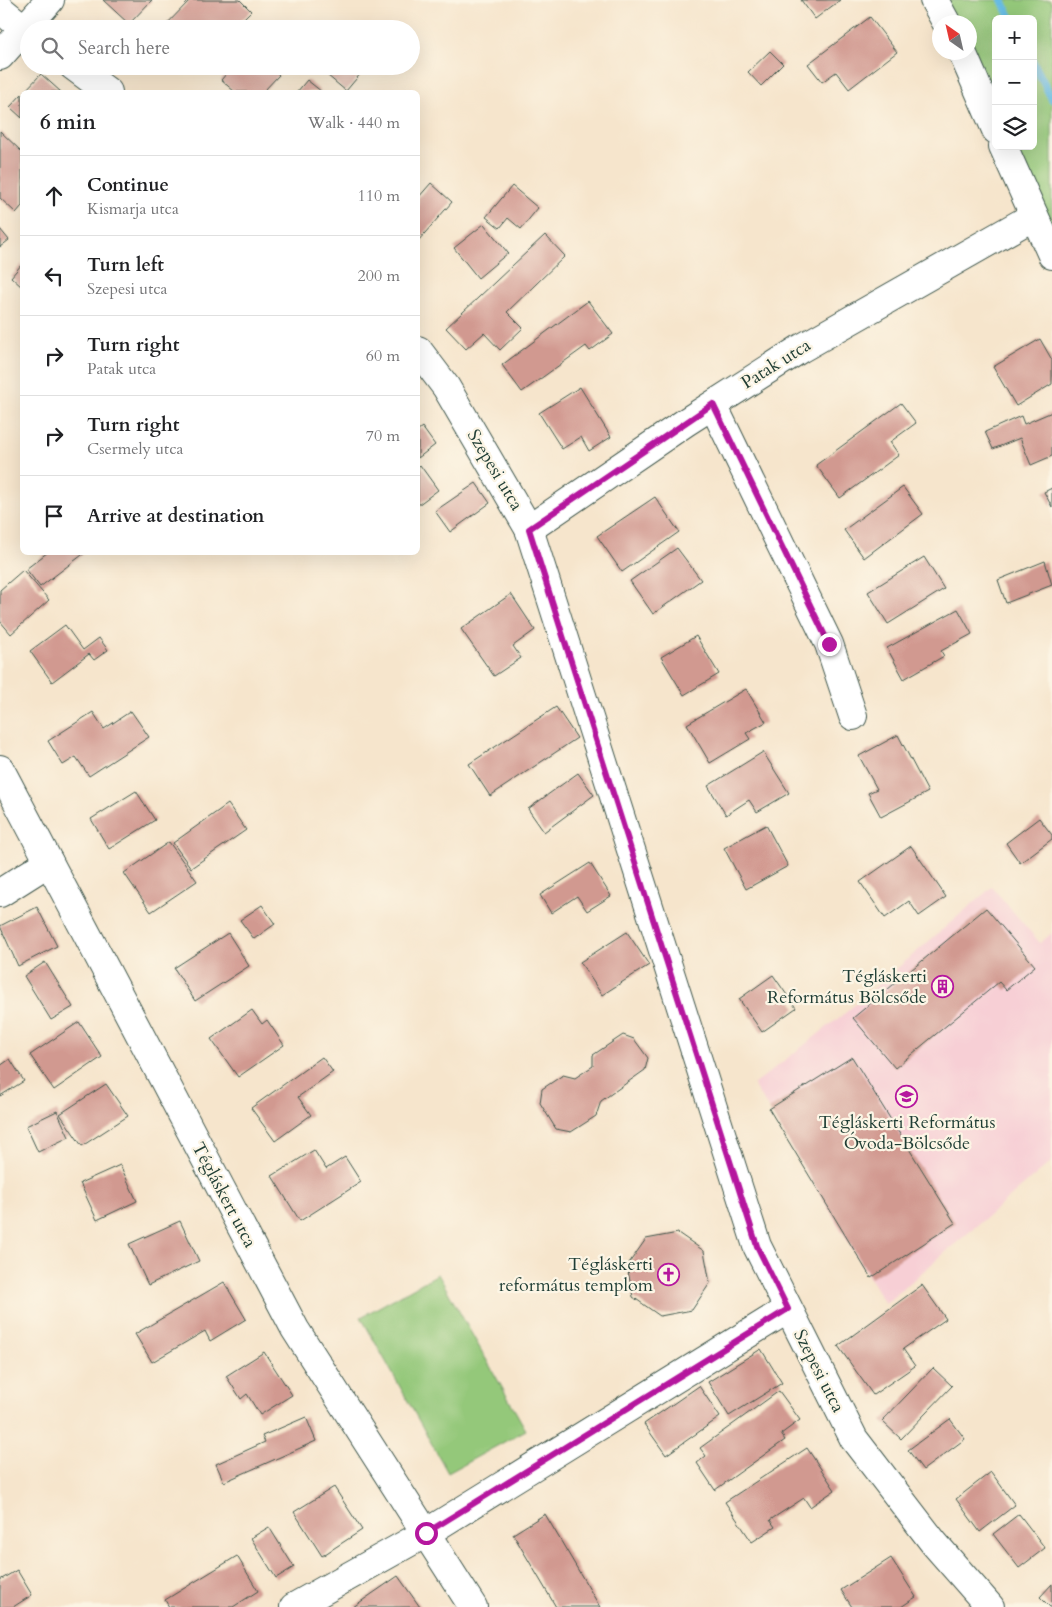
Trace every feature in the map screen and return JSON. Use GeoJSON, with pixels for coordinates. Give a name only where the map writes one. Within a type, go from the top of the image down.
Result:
{"type":"FeatureCollection","features":[{"type":"Feature","properties":{"kind":"street"},"geometry":{"type":"LineString","coordinates":[[35,20],[50,0]]}},
{"type":"Feature","properties":{"kind":"street"},"geometry":{"type":"LineString","coordinates":[[934,0],[942,15]]}},
{"type":"Feature","properties":{"kind":"street"},"geometry":{"type":"LineString","coordinates":[[0,9],[20,25]]}},
{"type":"Feature","properties":{"kind":"street"},"geometry":{"type":"LineString","coordinates":[[0,56],[20,37]]}},
{"type":"Feature","properties":{"kind":"street"},"geometry":{"type":"LineString","coordinates":[[965,60],[992,121]]}},
{"type":"Feature","properties":{"kind":"street"},"geometry":{"type":"LineString","coordinates":[[86,75],[105,90]]}},
{"type":"Feature","properties":{"kind":"street"},"geometry":{"type":"LineString","coordinates":[[1005,150],[1052,255]]}},
{"type":"Feature","properties":{"kind":"street","name":"Patak utca"},"geometry":{"type":"LineString","coordinates":[[529,529],[713,404],[817,339],[1034,216]]}},
{"type":"Feature","properties":{"kind":"street","name":"Szepesi utca"},"geometry":{"type":"LineString","coordinates":[[420,353],[446,387],[529,529],[757,1246],[854,1439],[934,1543],[990,1607]]}},
{"type":"Feature","properties":{"kind":"street"},"geometry":{"type":"LineString","coordinates":[[713,404],[829,644],[853,716]]}},
{"type":"Feature","properties":{"kind":"street","name":"Tégláskert utca"},"geometry":{"type":"LineString","coordinates":[[0,769],[295,1330],[473,1607]]}},
{"type":"Feature","properties":{"kind":"street"},"geometry":{"type":"LineString","coordinates":[[0,893],[49,862]]}},
{"type":"Feature","properties":{"kind":"street"},"geometry":{"type":"LineString","coordinates":[[294,1607],[426,1533],[788,1309]]}},
{"type":"Feature","properties":{"kind":"shaded area","name":"Tégláskerti Református Óvoda-Bölcsőde"},"geometry":{"type":"Polygon","coordinates":[[[992,887],[1040,943],[1052,933],[1052,1161],[885,1304],[753,1085],[844,1014],[992,887]]]}},
{"type":"Feature","properties":{"kind":"green space"},"geometry":{"type":"Polygon","coordinates":[[[941,0],[1050,0],[1052,4],[1052,251],[1017,150],[1037,150],[1037,15],[992,15],[992,90],[976,60],[977,15],[950,15],[941,0]]]}},
{"type":"Feature","properties":{"kind":"green space"},"geometry":{"type":"Polygon","coordinates":[[[438,1274],[526,1430],[448,1473],[361,1317],[438,1274]]]}},
{"type":"Feature","properties":{"kind":"building"},"geometry":{"type":"Polygon","coordinates":[[[103,0],[152,0],[133,20],[125,20],[103,0]]]}},
{"type":"Feature","properties":{"kind":"building"},"geometry":{"type":"Polygon","coordinates":[[[190,0],[240,0],[251,11],[242,20],[171,20],[190,0]]]}},
{"type":"Feature","properties":{"kind":"building"},"geometry":{"type":"Polygon","coordinates":[[[801,0],[840,0],[815,19],[801,0]]]}},
{"type":"Feature","properties":{"kind":"building"},"geometry":{"type":"Polygon","coordinates":[[[870,17],[897,52],[849,89],[836,72],[822,82],[808,64],[870,17]]]}},
{"type":"Feature","properties":{"kind":"building"},"geometry":{"type":"Polygon","coordinates":[[[770,51],[783,64],[761,86],[748,72],[770,51]]]}},
{"type":"Feature","properties":{"kind":"building"},"geometry":{"type":"Polygon","coordinates":[[[42,75],[59,90],[26,90],[42,75]]]}},
{"type":"Feature","properties":{"kind":"building"},"geometry":{"type":"Polygon","coordinates":[[[225,75],[279,75],[265,90],[233,90],[221,80],[225,75]]]}},
{"type":"Feature","properties":{"kind":"building"},"geometry":{"type":"Polygon","coordinates":[[[327,75],[359,75],[345,90],[327,75]]]}},
{"type":"Feature","properties":{"kind":"building"},"geometry":{"type":"Polygon","coordinates":[[[307,80],[320,90],[299,90],[307,80]]]}},
{"type":"Feature","properties":{"kind":"building"},"geometry":{"type":"Polygon","coordinates":[[[20,96],[20,116],[10,107],[20,96]]]}},
{"type":"Feature","properties":{"kind":"building"},"geometry":{"type":"Polygon","coordinates":[[[0,131],[20,150],[20,208],[16,213],[0,198],[0,131]]]}},
{"type":"Feature","properties":{"kind":"building"},"geometry":{"type":"Polygon","coordinates":[[[431,183],[452,202],[420,239],[420,196],[431,183]]]}},
{"type":"Feature","properties":{"kind":"building"},"geometry":{"type":"Polygon","coordinates":[[[512,186],[538,208],[521,229],[508,218],[500,228],[486,217],[512,186]]]}},
{"type":"Feature","properties":{"kind":"building"},"geometry":{"type":"Polygon","coordinates":[[[484,224],[508,253],[478,278],[454,248],[484,224]]]}},
{"type":"Feature","properties":{"kind":"building"},"geometry":{"type":"Polygon","coordinates":[[[0,229],[9,240],[0,247],[0,229]]]}},
{"type":"Feature","properties":{"kind":"building"},"geometry":{"type":"Polygon","coordinates":[[[545,235],[565,256],[507,312],[523,328],[500,350],[484,333],[466,349],[446,328],[545,235]]]}},
{"type":"Feature","properties":{"kind":"building"},"geometry":{"type":"Polygon","coordinates":[[[20,266],[20,285],[11,277],[20,266]]]}},
{"type":"Feature","properties":{"kind":"building"},"geometry":{"type":"Polygon","coordinates":[[[588,301],[613,334],[590,351],[586,346],[522,392],[502,365],[588,301]]]}},
{"type":"Feature","properties":{"kind":"building"},"geometry":{"type":"Polygon","coordinates":[[[1040,339],[1052,360],[1052,384],[1016,406],[993,367],[1040,339]]]}},
{"type":"Feature","properties":{"kind":"building"},"geometry":{"type":"Polygon","coordinates":[[[580,387],[611,437],[589,451],[581,437],[562,449],[539,413],[580,387]]]}},
{"type":"Feature","properties":{"kind":"building"},"geometry":{"type":"Polygon","coordinates":[[[901,403],[916,423],[890,442],[899,455],[840,498],[816,465],[901,403]]]}},
{"type":"Feature","properties":{"kind":"building"},"geometry":{"type":"Polygon","coordinates":[[[1052,412],[1052,456],[1031,465],[1020,438],[993,449],[985,432],[1021,416],[1024,424],[1052,412]]]}},
{"type":"Feature","properties":{"kind":"building"},"geometry":{"type":"Polygon","coordinates":[[[422,427],[435,445],[420,456],[420,428],[422,427]]]}},
{"type":"Feature","properties":{"kind":"building"},"geometry":{"type":"Polygon","coordinates":[[[420,465],[438,490],[420,504],[420,465]]]}},
{"type":"Feature","properties":{"kind":"building"},"geometry":{"type":"Polygon","coordinates":[[[476,483],[490,503],[450,532],[435,511],[476,483]]]}},
{"type":"Feature","properties":{"kind":"building"},"geometry":{"type":"Polygon","coordinates":[[[903,487],[923,514],[864,558],[844,530],[903,487]]]}},
{"type":"Feature","properties":{"kind":"building"},"geometry":{"type":"Polygon","coordinates":[[[1052,488],[1052,507],[1044,492],[1052,488]]]}},
{"type":"Feature","properties":{"kind":"building"},"geometry":{"type":"Polygon","coordinates":[[[655,497],[679,532],[622,572],[597,536],[655,497]]]}},
{"type":"Feature","properties":{"kind":"building"},"geometry":{"type":"Polygon","coordinates":[[[677,548],[701,580],[653,614],[630,581],[677,548]]]}},
{"type":"Feature","properties":{"kind":"building"},"geometry":{"type":"Polygon","coordinates":[[[44,555],[82,555],[40,587],[26,569],[44,555]]]}},
{"type":"Feature","properties":{"kind":"building"},"geometry":{"type":"Polygon","coordinates":[[[924,557],[944,589],[888,624],[868,592],[924,557]]]}},
{"type":"Feature","properties":{"kind":"building"},"geometry":{"type":"Polygon","coordinates":[[[1045,561],[1052,585],[1006,603],[998,580],[1045,561]]]}},
{"type":"Feature","properties":{"kind":"building"},"geometry":{"type":"Polygon","coordinates":[[[23,570],[49,600],[11,634],[0,621],[0,590],[23,570]]]}},
{"type":"Feature","properties":{"kind":"building"},"geometry":{"type":"Polygon","coordinates":[[[511,594],[535,630],[513,646],[521,658],[494,676],[461,629],[511,594]]]}},
{"type":"Feature","properties":{"kind":"building"},"geometry":{"type":"Polygon","coordinates":[[[958,609],[972,634],[941,651],[944,656],[904,679],[887,648],[958,609]]]}},
{"type":"Feature","properties":{"kind":"building"},"geometry":{"type":"Polygon","coordinates":[[[65,625],[83,650],[99,638],[108,650],[94,660],[89,654],[52,682],[30,651],[65,625]]]}},
{"type":"Feature","properties":{"kind":"building"},"geometry":{"type":"Polygon","coordinates":[[[696,636],[719,674],[684,695],[661,657],[696,636]]]}},
{"type":"Feature","properties":{"kind":"building"},"geometry":{"type":"Polygon","coordinates":[[[746,689],[766,722],[746,733],[750,739],[710,763],[687,724],[746,689]]]}},
{"type":"Feature","properties":{"kind":"building"},"geometry":{"type":"Polygon","coordinates":[[[556,707],[577,738],[490,796],[469,764],[556,707]]]}},
{"type":"Feature","properties":{"kind":"building"},"geometry":{"type":"Polygon","coordinates":[[[131,711],[149,737],[89,776],[76,757],[63,765],[48,741],[93,712],[104,729],[131,711]]]}},
{"type":"Feature","properties":{"kind":"building"},"geometry":{"type":"Polygon","coordinates":[[[898,735],[928,792],[881,817],[868,793],[877,789],[859,756],[898,735]]]}},
{"type":"Feature","properties":{"kind":"building"},"geometry":{"type":"Polygon","coordinates":[[[763,752],[789,793],[757,812],[749,800],[726,815],[708,786],[763,752]]]}},
{"type":"Feature","properties":{"kind":"building"},"geometry":{"type":"Polygon","coordinates":[[[578,773],[594,795],[544,832],[528,809],[578,773]]]}},
{"type":"Feature","properties":{"kind":"building"},"geometry":{"type":"Polygon","coordinates":[[[136,791],[155,820],[109,849],[91,819],[136,791]]]}},
{"type":"Feature","properties":{"kind":"building"},"geometry":{"type":"Polygon","coordinates":[[[228,804],[246,830],[191,868],[173,843],[228,804]]]}},
{"type":"Feature","properties":{"kind":"building"},"geometry":{"type":"Polygon","coordinates":[[[1039,818],[1052,835],[1052,839],[1020,863],[1006,843],[1039,818]]]}},
{"type":"Feature","properties":{"kind":"building"},"geometry":{"type":"Polygon","coordinates":[[[766,825],[788,866],[746,889],[724,848],[766,825]]]}},
{"type":"Feature","properties":{"kind":"building"},"geometry":{"type":"Polygon","coordinates":[[[169,842],[197,881],[151,912],[124,873],[169,842]]]}},
{"type":"Feature","properties":{"kind":"building"},"geometry":{"type":"Polygon","coordinates":[[[911,846],[946,897],[919,916],[909,901],[885,918],[860,882],[911,846]]]}},
{"type":"Feature","properties":{"kind":"building"},"geometry":{"type":"Polygon","coordinates":[[[590,863],[611,896],[587,911],[577,896],[551,913],[540,895],[590,863]]]}},
{"type":"Feature","properties":{"kind":"building"},"geometry":{"type":"Polygon","coordinates":[[[262,905],[275,924],[254,939],[240,920],[262,905]]]}},
{"type":"Feature","properties":{"kind":"building"},"geometry":{"type":"Polygon","coordinates":[[[37,907],[57,946],[18,966],[0,926],[37,907]]]}},
{"type":"Feature","properties":{"kind":"building","name":"Tégláskerti Református Bölcsőde"},"geometry":{"type":"Polygon","coordinates":[[[986,908],[1035,966],[1006,990],[999,982],[895,1068],[853,1018],[986,908]]]}},
{"type":"Feature","properties":{"kind":"building"},"geometry":{"type":"Polygon","coordinates":[[[627,932],[649,965],[602,995],[580,962],[627,932]]]}},
{"type":"Feature","properties":{"kind":"building"},"geometry":{"type":"Polygon","coordinates":[[[228,933],[249,966],[195,1001],[174,968],[228,933]]]}},
{"type":"Feature","properties":{"kind":"building"},"geometry":{"type":"Polygon","coordinates":[[[45,962],[73,1007],[51,1020],[24,976],[45,962]]]}},
{"type":"Feature","properties":{"kind":"building"},"geometry":{"type":"Polygon","coordinates":[[[773,975],[796,1008],[762,1032],[739,999],[773,975]]]}},
{"type":"Feature","properties":{"kind":"building"},"geometry":{"type":"Polygon","coordinates":[[[252,1010],[262,1024],[267,1020],[284,1045],[238,1077],[211,1039],[252,1010]]]}},
{"type":"Feature","properties":{"kind":"building"},"geometry":{"type":"Polygon","coordinates":[[[79,1022],[102,1057],[54,1090],[30,1055],[79,1022]]]}},
{"type":"Feature","properties":{"kind":"building"},"geometry":{"type":"Polygon","coordinates":[[[623,1035],[634,1039],[648,1058],[645,1070],[601,1101],[596,1116],[571,1132],[556,1129],[540,1103],[542,1089],[563,1075],[575,1078],[593,1066],[593,1055],[623,1035]]]}},
{"type":"Feature","properties":{"kind":"building"},"geometry":{"type":"Polygon","coordinates":[[[322,1057],[333,1072],[298,1097],[311,1115],[275,1141],[251,1108],[322,1057]]]}},
{"type":"Feature","properties":{"kind":"building"},"geometry":{"type":"Polygon","coordinates":[[[852,1057],[955,1223],[871,1278],[769,1109],[852,1057]]]}},
{"type":"Feature","properties":{"kind":"building"},"geometry":{"type":"Polygon","coordinates":[[[10,1059],[24,1081],[0,1096],[0,1066],[10,1059]]]}},
{"type":"Feature","properties":{"kind":"building"},"geometry":{"type":"Polygon","coordinates":[[[106,1084],[128,1116],[82,1146],[60,1114],[106,1084]]]}},
{"type":"Feature","properties":{"kind":"building"},"geometry":{"type":"Polygon","coordinates":[[[57,1111],[69,1137],[38,1152],[26,1126],[57,1111]]]}},
{"type":"Feature","properties":{"kind":"building"},"geometry":{"type":"Polygon","coordinates":[[[314,1150],[326,1169],[345,1157],[361,1182],[300,1221],[272,1176],[314,1150]]]}},
{"type":"Feature","properties":{"kind":"building"},"geometry":{"type":"Polygon","coordinates":[[[120,1165],[137,1201],[97,1220],[80,1183],[120,1165]]]}},
{"type":"Feature","properties":{"kind":"building"},"geometry":{"type":"Polygon","coordinates":[[[180,1221],[199,1261],[148,1285],[129,1244],[180,1221]]]}},
{"type":"Feature","properties":{"kind":"building","name":"Tégláskerti református templom"},"geometry":{"type":"Polygon","coordinates":[[[678,1233],[704,1251],[710,1283],[692,1310],[660,1316],[633,1297],[627,1266],[646,1239],[678,1233]]]}},
{"type":"Feature","properties":{"kind":"building"},"geometry":{"type":"Polygon","coordinates":[[[224,1282],[246,1319],[210,1341],[205,1331],[152,1362],[135,1334],[224,1282]]]}},
{"type":"Feature","properties":{"kind":"building"},"geometry":{"type":"Polygon","coordinates":[[[922,1285],[946,1319],[903,1349],[915,1366],[873,1395],[838,1346],[922,1285]]]}},
{"type":"Feature","properties":{"kind":"building"},"geometry":{"type":"Polygon","coordinates":[[[761,1349],[782,1383],[729,1416],[708,1382],[761,1349]]]}},
{"type":"Feature","properties":{"kind":"building"},"geometry":{"type":"Polygon","coordinates":[[[264,1352],[292,1395],[260,1415],[247,1394],[241,1399],[226,1376],[264,1352]]]}},
{"type":"Feature","properties":{"kind":"building"},"geometry":{"type":"Polygon","coordinates":[[[933,1368],[952,1386],[901,1439],[882,1421],[933,1368]]]}},
{"type":"Feature","properties":{"kind":"building"},"geometry":{"type":"Polygon","coordinates":[[[699,1386],[720,1417],[666,1455],[644,1424],[699,1386]]]}},
{"type":"Feature","properties":{"kind":"building"},"geometry":{"type":"Polygon","coordinates":[[[779,1391],[800,1420],[781,1434],[785,1440],[715,1490],[697,1463],[706,1456],[700,1448],[779,1391]]]}},
{"type":"Feature","properties":{"kind":"building"},"geometry":{"type":"Polygon","coordinates":[[[306,1417],[316,1441],[224,1482],[216,1464],[265,1442],[262,1436],[306,1417]]]}},
{"type":"Feature","properties":{"kind":"building"},"geometry":{"type":"Polygon","coordinates":[[[950,1419],[965,1439],[923,1470],[908,1450],[950,1419]]]}},
{"type":"Feature","properties":{"kind":"building"},"geometry":{"type":"Polygon","coordinates":[[[807,1448],[835,1490],[810,1507],[804,1498],[770,1520],[775,1527],[752,1542],[725,1502],[807,1448]]]}},
{"type":"Feature","properties":{"kind":"building"},"geometry":{"type":"Polygon","coordinates":[[[991,1472],[1015,1505],[980,1532],[956,1499],[991,1472]]]}},
{"type":"Feature","properties":{"kind":"building"},"geometry":{"type":"Polygon","coordinates":[[[334,1487],[362,1530],[322,1556],[294,1512],[334,1487]]]}},
{"type":"Feature","properties":{"kind":"building"},"geometry":{"type":"Polygon","coordinates":[[[545,1514],[600,1607],[556,1607],[513,1534],[545,1514]]]}},
{"type":"Feature","properties":{"kind":"building"},"geometry":{"type":"Polygon","coordinates":[[[1019,1514],[1045,1548],[1019,1568],[993,1534],[1019,1514]]]}},
{"type":"Feature","properties":{"kind":"building"},"geometry":{"type":"Polygon","coordinates":[[[269,1527],[294,1567],[276,1578],[251,1538],[269,1527]]]}},
{"type":"Feature","properties":{"kind":"building"},"geometry":{"type":"Polygon","coordinates":[[[237,1556],[258,1591],[233,1607],[169,1607],[165,1600],[237,1556]]]}},
{"type":"Feature","properties":{"kind":"building"},"geometry":{"type":"Polygon","coordinates":[[[891,1558],[916,1597],[901,1607],[852,1607],[841,1590],[891,1558]]]}},
{"type":"Feature","properties":{"kind":"building"},"geometry":{"type":"Polygon","coordinates":[[[17,1570],[32,1595],[13,1607],[0,1607],[0,1580],[17,1570]]]}},
{"type":"Feature","properties":{"kind":"building"},"geometry":{"type":"Polygon","coordinates":[[[398,1576],[420,1607],[353,1607],[398,1576]]]}},
{"type":"Feature","properties":{"kind":"building"},"geometry":{"type":"Polygon","coordinates":[[[1052,1584],[1052,1607],[1050,1607],[1040,1597],[1052,1584]]]}},
{"type":"Feature","properties":{"kind":"waterway"},"geometry":{"type":"LineString","coordinates":[[1002,0],[1009,15]]}},
{"type":"Feature","properties":{"kind":"waterway"},"geometry":{"type":"LineString","coordinates":[[1037,70],[1052,99]]}},
{"type":"Feature","properties":{"kind":"place","name":"Tégláskerti Református Bölcsőde"},"geometry":{"type":"Point","coordinates":[943,986]}},
{"type":"Feature","properties":{"kind":"place","name":"Tégláskerti Református Óvoda-Bölcsőde"},"geometry":{"type":"Point","coordinates":[907,1097]}},
{"type":"Feature","properties":{"kind":"place","name":"Tégláskerti református templom"},"geometry":{"type":"Point","coordinates":[669,1274]}},
{"type":"Feature","properties":{"kind":"route"},"geometry":{"type":"LineString","coordinates":[[426,1533],[788,1309],[757,1246],[529,529],[713,404],[829,644]]}}]}
